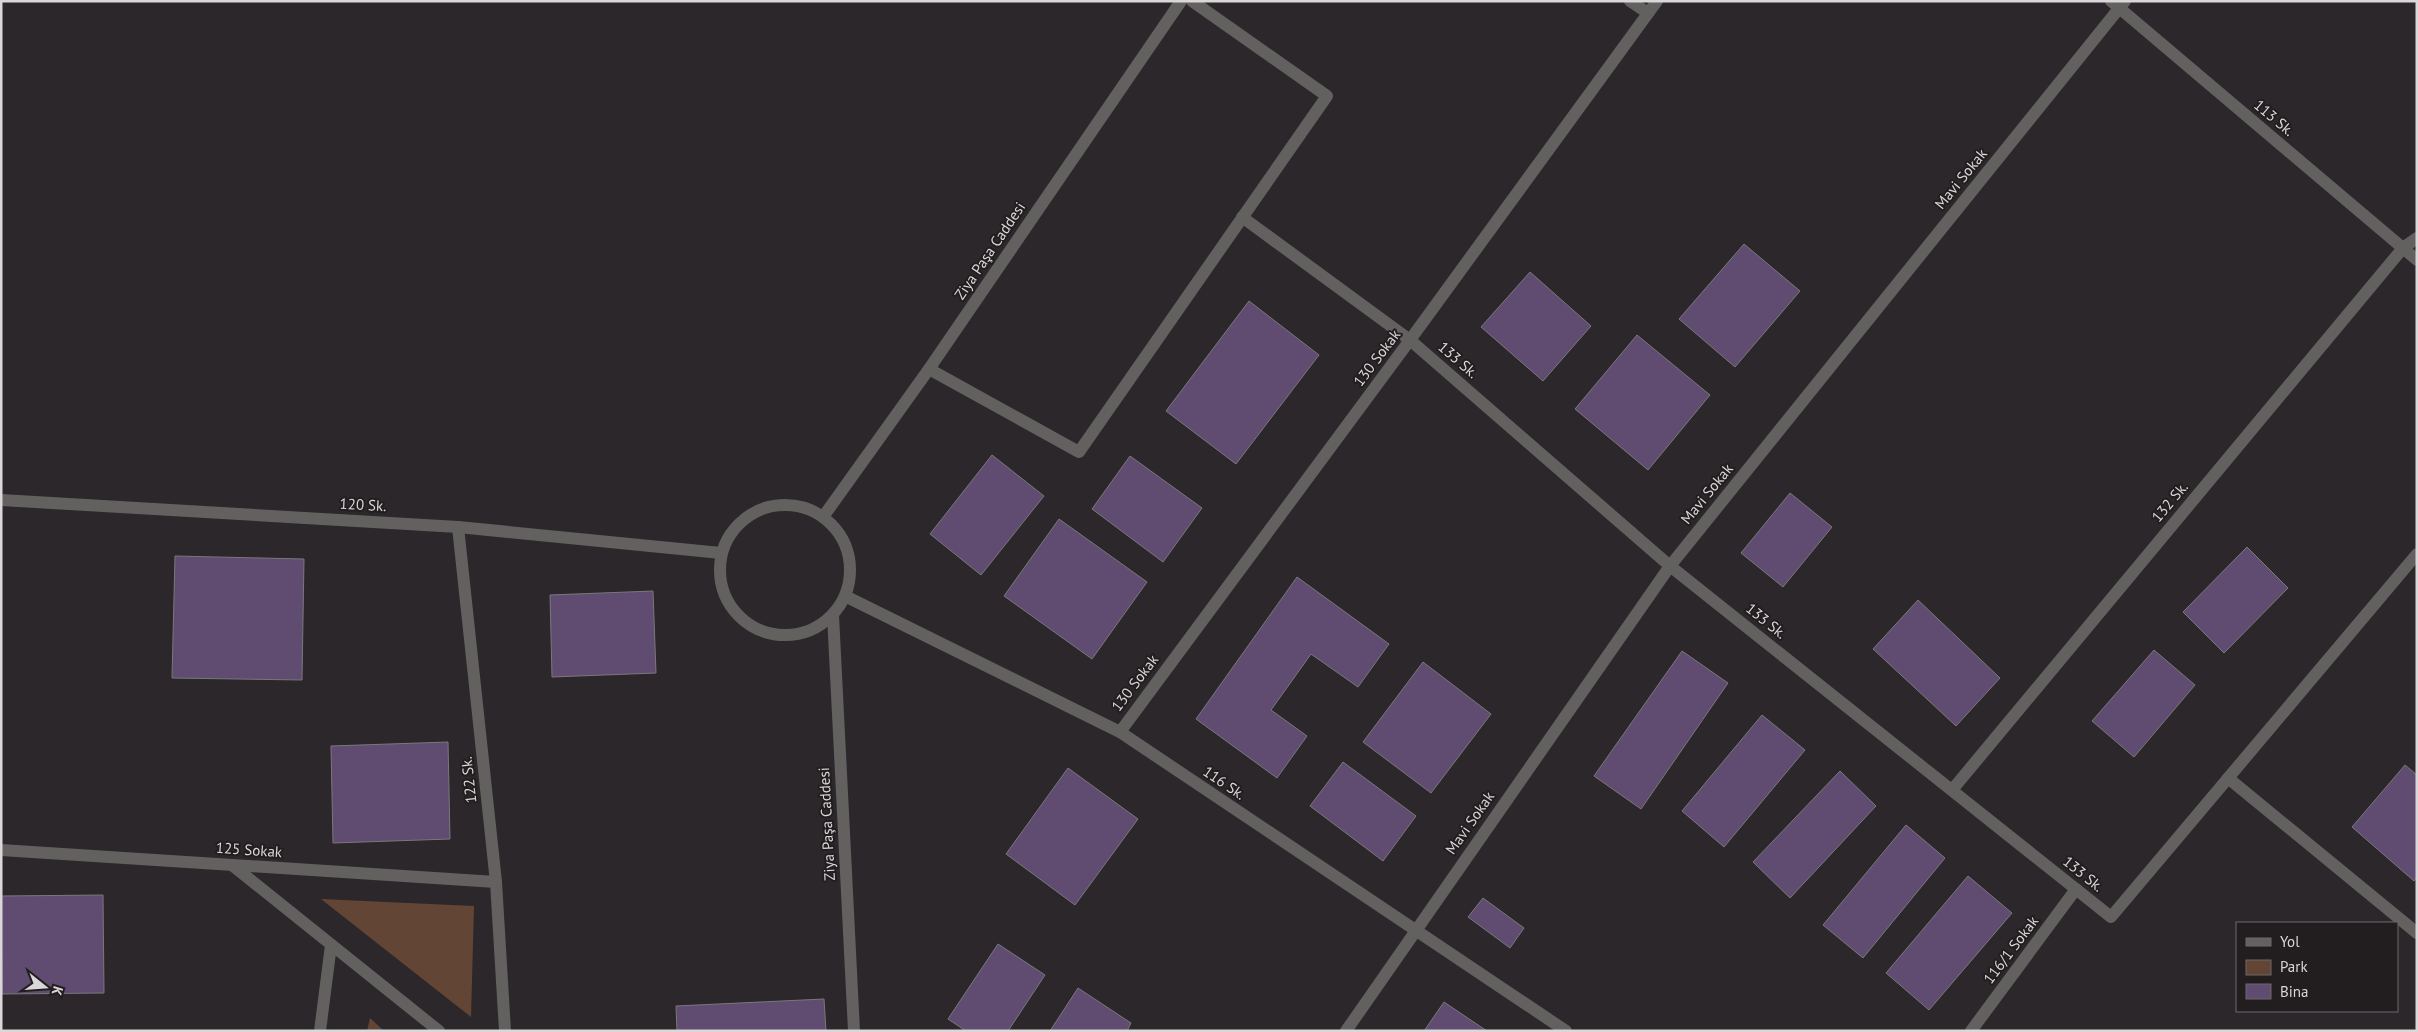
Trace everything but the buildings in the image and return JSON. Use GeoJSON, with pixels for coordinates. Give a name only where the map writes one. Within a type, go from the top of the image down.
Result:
{"type":"FeatureCollection","features":[{"type":"Feature","properties":{"kind":"street","name":"Ziya Paşa Caddesi"},"geometry":{"type":"LineString","coordinates":[[823,516],[929,369],[1181,1]]}},
{"type":"Feature","properties":{"kind":"street"},"geometry":{"type":"LineString","coordinates":[[929,369],[1079,452],[1327,96],[1192,1]]}},
{"type":"Feature","properties":{"kind":"street"},"geometry":{"type":"LineString","coordinates":[[1630,1],[1648,13]]}},
{"type":"Feature","properties":{"kind":"street","name":"130 Sokak"},"geometry":{"type":"LineString","coordinates":[[1120,732],[1410,340],[1657,1]]}},
{"type":"Feature","properties":{"kind":"street","name":"113 Sk."},"geometry":{"type":"LineString","coordinates":[[2118,4],[2417,260]]}},
{"type":"Feature","properties":{"kind":"street","name":"Mavi Sokak"},"geometry":{"type":"LineString","coordinates":[[1346,1031],[1670,566],[2118,4]]}},
{"type":"Feature","properties":{"kind":"street","name":"133 Sk."},"geometry":{"type":"LineString","coordinates":[[1242,218],[1410,340],[1670,566],[2111,917],[2228,778]]}},
{"type":"Feature","properties":{"kind":"street","name":"132 Sk."},"geometry":{"type":"LineString","coordinates":[[1952,790],[2404,248],[2417,238]]}},
{"type":"Feature","properties":{"kind":"street","name":"120 Sk."},"geometry":{"type":"LineString","coordinates":[[1,500],[458,527],[721,553]]}},
{"type":"Feature","properties":{"kind":"street"},"geometry":{"type":"LineString","coordinates":[[784,504],[804,507],[823,516],[839,532],[848,553],[850,575],[845,596],[833,615],[815,628],[795,635],[773,635],[753,628],[736,614],[724,595],[719,574],[721,553],[730,534],[744,518],[763,508],[784,504]]}},
{"type":"Feature","properties":{"kind":"street","name":"122 Sk."},"geometry":{"type":"LineString","coordinates":[[458,527],[496,882],[505,1031]]}},
{"type":"Feature","properties":{"kind":"street"},"geometry":{"type":"LineString","coordinates":[[2417,554],[2228,778],[2417,933]]}},
{"type":"Feature","properties":{"kind":"street","name":"116 Sk."},"geometry":{"type":"LineString","coordinates":[[845,596],[1120,732],[1566,1031]]}},
{"type":"Feature","properties":{"kind":"street","name":"Ziya Paşa Caddesi"},"geometry":{"type":"LineString","coordinates":[[833,615],[854,1031]]}},
{"type":"Feature","properties":{"kind":"street","name":"125 Sokak"},"geometry":{"type":"LineString","coordinates":[[1,850],[496,882]]}},
{"type":"Feature","properties":{"kind":"street"},"geometry":{"type":"LineString","coordinates":[[232,865],[439,1031]]}},
{"type":"Feature","properties":{"kind":"street","name":"116/1 Sokak"},"geometry":{"type":"LineString","coordinates":[[1971,1031],[2076,889]]}},
{"type":"Feature","properties":{"kind":"street"},"geometry":{"type":"LineString","coordinates":[[320,1031],[331,944]]}},
{"type":"Feature","properties":{"kind":"green space"},"geometry":{"type":"Polygon","coordinates":[[[321,899],[474,906],[471,1017],[321,899]]]}},
{"type":"Feature","properties":{"kind":"green space"},"geometry":{"type":"Polygon","coordinates":[[[370,1018],[384,1031],[367,1031],[370,1018]]]}}]}
